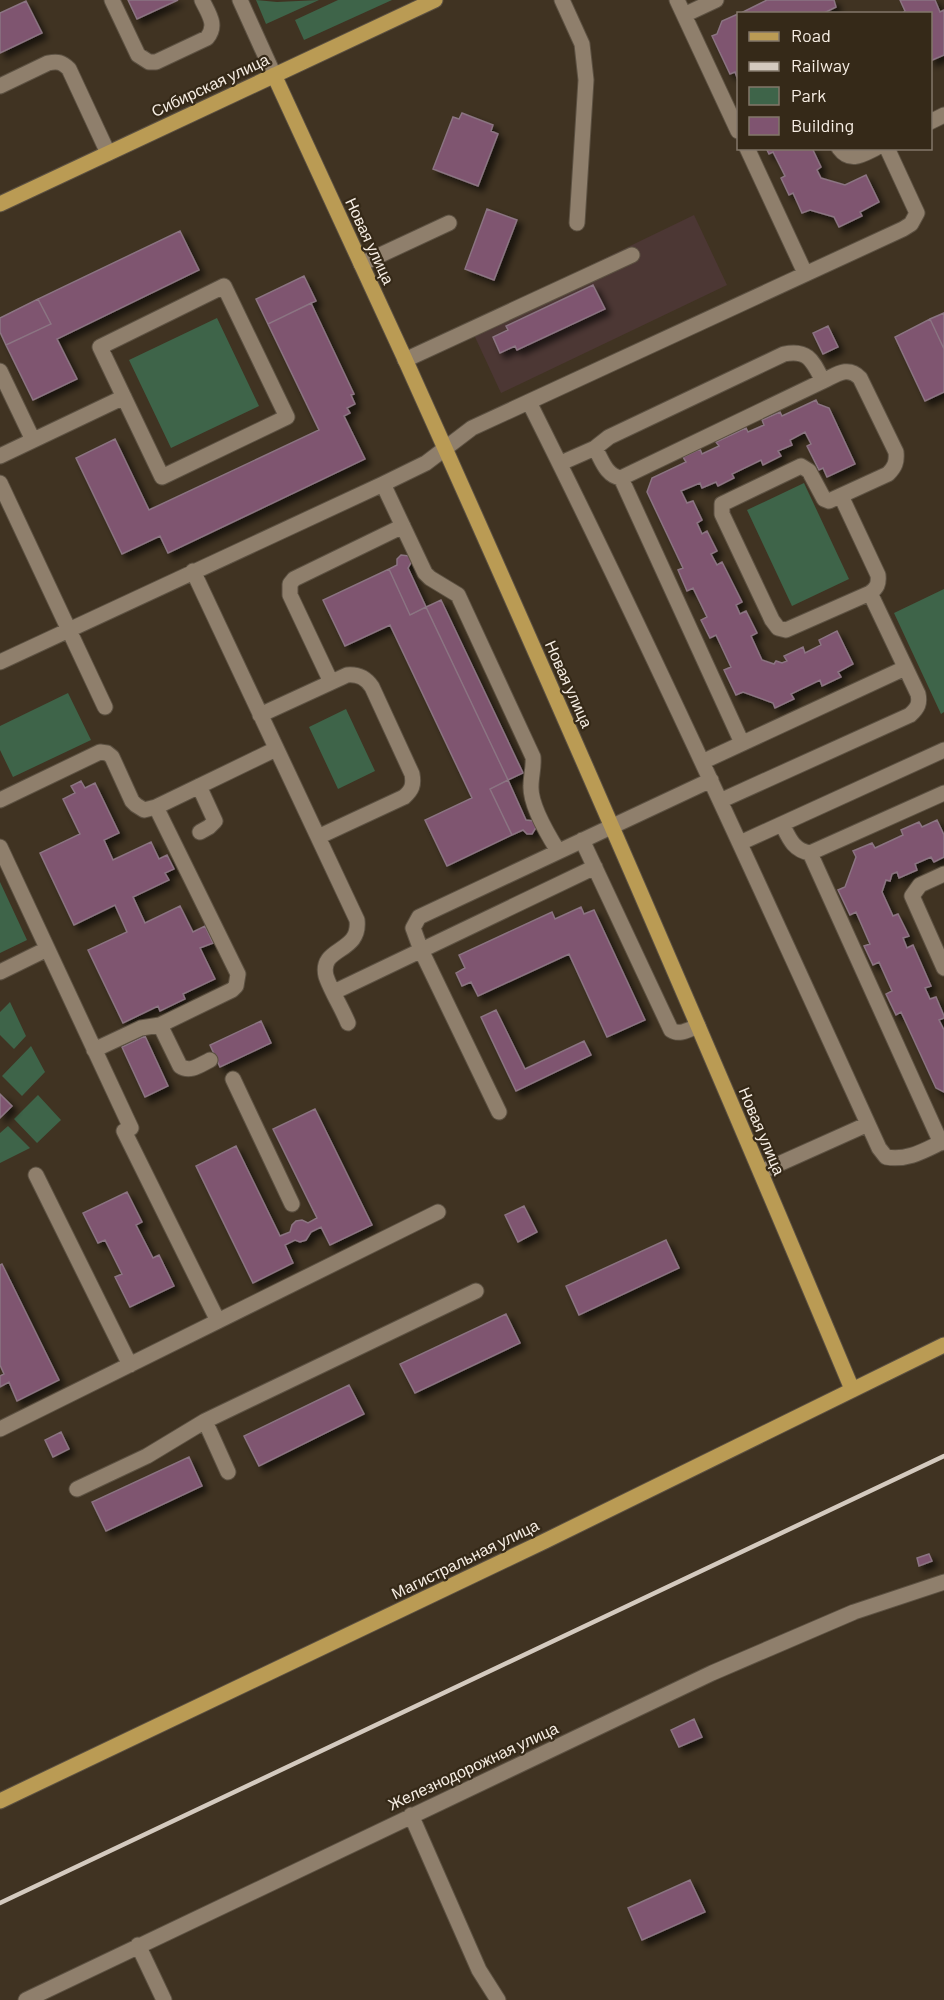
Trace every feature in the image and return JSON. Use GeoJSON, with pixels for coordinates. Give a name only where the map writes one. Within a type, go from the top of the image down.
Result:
{"type":"FeatureCollection","features":[{"type":"Feature","properties":{"kind":"main road","name":"Сибирская улица"},"geometry":{"type":"LineString","coordinates":[[0,204],[435,0]]}},
{"type":"Feature","properties":{"kind":"main road","name":"Новая улица"},"geometry":{"type":"LineString","coordinates":[[274,75],[405,360],[612,826],[852,1389]]}},
{"type":"Feature","properties":{"kind":"main road","name":"Магистральная улица"},"geometry":{"type":"LineString","coordinates":[[0,1801],[545,1541],[944,1345]]}},
{"type":"Feature","properties":{"kind":"street"},"geometry":{"type":"LineString","coordinates":[[112,0],[138,55],[149,62],[156,62],[207,38],[213,27],[202,0]]}},
{"type":"Feature","properties":{"kind":"street","name":"Новая улица"},"geometry":{"type":"LineString","coordinates":[[240,0],[274,75]]}},
{"type":"Feature","properties":{"kind":"street"},"geometry":{"type":"LineString","coordinates":[[562,0],[582,45],[585,59],[586,80],[577,223]]}},
{"type":"Feature","properties":{"kind":"street"},"geometry":{"type":"LineString","coordinates":[[677,0],[737,129]]}},
{"type":"Feature","properties":{"kind":"street"},"geometry":{"type":"LineString","coordinates":[[684,15],[716,0]]}},
{"type":"Feature","properties":{"kind":"street"},"geometry":{"type":"LineString","coordinates":[[0,86],[48,63],[56,61],[63,63],[69,69],[108,153]]}},
{"type":"Feature","properties":{"kind":"street"},"geometry":{"type":"LineString","coordinates":[[748,150],[805,273]]}},
{"type":"Feature","properties":{"kind":"street"},"geometry":{"type":"LineString","coordinates":[[840,150],[843,154],[853,158],[871,150]]}},
{"type":"Feature","properties":{"kind":"street"},"geometry":{"type":"LineString","coordinates":[[0,662],[426,463],[472,428],[911,224],[917,213],[887,150]]}},
{"type":"Feature","properties":{"kind":"street"},"geometry":{"type":"LineString","coordinates":[[361,264],[449,223]]}},
{"type":"Feature","properties":{"kind":"street"},"geometry":{"type":"LineString","coordinates":[[405,360],[632,255]]}},
{"type":"Feature","properties":{"kind":"street"},"geometry":{"type":"LineString","coordinates":[[224,286],[287,417],[162,477],[124,397],[100,347],[224,286]]}},
{"type":"Feature","properties":{"kind":"street"},"geometry":{"type":"LineString","coordinates":[[561,463],[595,448],[609,437],[784,354],[795,352],[805,355],[812,361],[823,381]]}},
{"type":"Feature","properties":{"kind":"street"},"geometry":{"type":"LineString","coordinates":[[595,448],[609,473],[621,478],[823,381],[848,370],[855,372],[896,452],[897,460],[894,468],[888,474],[828,501],[824,499],[809,471],[801,466],[722,504],[721,509],[772,620],[778,628],[786,630],[870,593],[879,582],[878,575],[841,496]]}},
{"type":"Feature","properties":{"kind":"street"},"geometry":{"type":"LineString","coordinates":[[0,371],[33,440]]}},
{"type":"Feature","properties":{"kind":"street"},"geometry":{"type":"LineString","coordinates":[[0,456],[124,397]]}},
{"type":"Feature","properties":{"kind":"street"},"geometry":{"type":"LineString","coordinates":[[529,402],[561,463],[711,780],[879,1148],[886,1157],[899,1160],[943,1142],[810,853]]}},
{"type":"Feature","properties":{"kind":"street"},"geometry":{"type":"LineString","coordinates":[[621,478],[742,743]]}},
{"type":"Feature","properties":{"kind":"street"},"geometry":{"type":"LineString","coordinates":[[0,483],[105,707]]}},
{"type":"Feature","properties":{"kind":"street"},"geometry":{"type":"LineString","coordinates":[[383,484],[425,573],[459,595],[533,758],[531,795],[547,834],[558,851]]}},
{"type":"Feature","properties":{"kind":"street"},"geometry":{"type":"LineString","coordinates":[[330,682],[290,595],[290,584],[294,579],[403,526]]}},
{"type":"Feature","properties":{"kind":"street"},"geometry":{"type":"LineString","coordinates":[[193,571],[357,920],[358,930],[354,939],[329,959],[326,967],[327,976],[348,1023]]}},
{"type":"Feature","properties":{"kind":"street"},"geometry":{"type":"LineString","coordinates":[[720,801],[910,715],[916,710],[919,702],[906,668],[870,593]]}},
{"type":"Feature","properties":{"kind":"street"},"geometry":{"type":"LineString","coordinates":[[702,762],[906,668]]}},
{"type":"Feature","properties":{"kind":"street"},"geometry":{"type":"LineString","coordinates":[[260,715],[330,682],[356,674],[368,682],[412,774],[411,791],[404,797],[318,837]]}},
{"type":"Feature","properties":{"kind":"street"},"geometry":{"type":"LineString","coordinates":[[0,800],[100,752],[112,757],[135,806],[144,810],[156,807],[276,749]]}},
{"type":"Feature","properties":{"kind":"street"},"geometry":{"type":"LineString","coordinates":[[740,843],[944,750]]}},
{"type":"Feature","properties":{"kind":"street"},"geometry":{"type":"LineString","coordinates":[[499,1112],[421,950],[413,928],[420,917],[711,780]]}},
{"type":"Feature","properties":{"kind":"street"},"geometry":{"type":"LineString","coordinates":[[199,786],[215,821],[200,831]]}},
{"type":"Feature","properties":{"kind":"street"},"geometry":{"type":"LineString","coordinates":[[782,824],[794,847],[810,853],[944,793]]}},
{"type":"Feature","properties":{"kind":"street"},"geometry":{"type":"LineString","coordinates":[[94,1050],[141,1028],[160,1025],[236,986],[238,975],[156,807]]}},
{"type":"Feature","properties":{"kind":"street"},"geometry":{"type":"LineString","coordinates":[[582,840],[671,1030],[680,1033],[698,1026]]}},
{"type":"Feature","properties":{"kind":"street"},"geometry":{"type":"LineString","coordinates":[[0,847],[94,1050],[128,1130],[218,1321]]}},
{"type":"Feature","properties":{"kind":"street"},"geometry":{"type":"LineString","coordinates":[[334,992],[595,867]]}},
{"type":"Feature","properties":{"kind":"street"},"geometry":{"type":"LineString","coordinates":[[944,874],[920,885],[912,896],[944,968]]}},
{"type":"Feature","properties":{"kind":"street"},"geometry":{"type":"LineString","coordinates":[[0,972],[47,949]]}},
{"type":"Feature","properties":{"kind":"street"},"geometry":{"type":"LineString","coordinates":[[160,1025],[180,1066],[193,1068],[210,1060]]}},
{"type":"Feature","properties":{"kind":"street"},"geometry":{"type":"LineString","coordinates":[[233,1079],[292,1204]]}},
{"type":"Feature","properties":{"kind":"street"},"geometry":{"type":"LineString","coordinates":[[761,1172],[868,1124]]}},
{"type":"Feature","properties":{"kind":"street"},"geometry":{"type":"LineString","coordinates":[[36,1175],[130,1365]]}},
{"type":"Feature","properties":{"kind":"street"},"geometry":{"type":"LineString","coordinates":[[0,1429],[438,1212]]}},
{"type":"Feature","properties":{"kind":"street"},"geometry":{"type":"LineString","coordinates":[[77,1489],[147,1456],[205,1421],[476,1292]]}},
{"type":"Feature","properties":{"kind":"street"},"geometry":{"type":"LineString","coordinates":[[205,1421],[228,1472]]}},
{"type":"Feature","properties":{"kind":"street","name":"Железнодорожная улица"},"geometry":{"type":"LineString","coordinates":[[26,2000],[712,1673],[854,1612],[944,1582]]}},
{"type":"Feature","properties":{"kind":"street"},"geometry":{"type":"LineString","coordinates":[[411,1815],[479,1970],[498,2000]]}},
{"type":"Feature","properties":{"kind":"street"},"geometry":{"type":"LineString","coordinates":[[138,1945],[164,2000]]}},
{"type":"Feature","properties":{"kind":"shaded area"},"geometry":{"type":"Polygon","coordinates":[[[694,215],[727,285],[501,393],[469,324],[694,215]]]}},
{"type":"Feature","properties":{"kind":"green space"},"geometry":{"type":"Polygon","coordinates":[[[256,0],[277,2],[319,0],[266,24],[256,0]]]}},
{"type":"Feature","properties":{"kind":"green space"},"geometry":{"type":"Polygon","coordinates":[[[338,0],[392,0],[304,40],[295,20],[338,0]]]}},
{"type":"Feature","properties":{"kind":"green space"},"geometry":{"type":"Polygon","coordinates":[[[217,318],[259,406],[171,448],[129,360],[217,318]]]}},
{"type":"Feature","properties":{"kind":"green space"},"geometry":{"type":"Polygon","coordinates":[[[804,483],[849,579],[792,606],[747,510],[804,483]]]}},
{"type":"Feature","properties":{"kind":"green space"},"geometry":{"type":"Polygon","coordinates":[[[944,589],[944,712],[941,714],[894,613],[944,589]]]}},
{"type":"Feature","properties":{"kind":"green space"},"geometry":{"type":"Polygon","coordinates":[[[68,693],[91,740],[13,777],[0,750],[0,726],[68,693]]]}},
{"type":"Feature","properties":{"kind":"green space"},"geometry":{"type":"Polygon","coordinates":[[[346,709],[375,771],[338,789],[309,727],[346,709]]]}},
{"type":"Feature","properties":{"kind":"green space"},"geometry":{"type":"Polygon","coordinates":[[[0,882],[27,940],[0,953],[0,882]]]}},
{"type":"Feature","properties":{"kind":"green space"},"geometry":{"type":"Polygon","coordinates":[[[10,1002],[26,1036],[14,1049],[0,1035],[0,1012],[10,1002]]]}},
{"type":"Feature","properties":{"kind":"green space"},"geometry":{"type":"Polygon","coordinates":[[[31,1046],[45,1072],[22,1096],[2,1076],[31,1046]]]}},
{"type":"Feature","properties":{"kind":"green space"},"geometry":{"type":"Polygon","coordinates":[[[38,1095],[61,1120],[37,1143],[14,1119],[38,1095]]]}},
{"type":"Feature","properties":{"kind":"green space"},"geometry":{"type":"Polygon","coordinates":[[[8,1126],[30,1148],[0,1163],[0,1133],[8,1126]]]}},
{"type":"Feature","properties":{"kind":"building"},"geometry":{"type":"Polygon","coordinates":[[[128,0],[178,0],[137,19],[128,0]]]}},
{"type":"Feature","properties":{"kind":"building"},"geometry":{"type":"Polygon","coordinates":[[[767,0],[834,0],[836,7],[826,12],[743,12],[767,0]]]}},
{"type":"Feature","properties":{"kind":"building"},"geometry":{"type":"Polygon","coordinates":[[[900,0],[935,0],[940,12],[944,10],[944,55],[932,60],[932,12],[905,11],[900,0]]]}},
{"type":"Feature","properties":{"kind":"building"},"geometry":{"type":"Polygon","coordinates":[[[26,1],[42,33],[0,53],[0,13],[26,1]]]}},
{"type":"Feature","properties":{"kind":"building"},"geometry":{"type":"Polygon","coordinates":[[[737,14],[737,77],[735,72],[730,74],[712,36],[717,34],[722,21],[737,14]]]}},
{"type":"Feature","properties":{"kind":"building"},"geometry":{"type":"Polygon","coordinates":[[[462,113],[493,125],[491,131],[498,134],[478,186],[433,169],[453,117],[459,119],[462,113]]]}},
{"type":"Feature","properties":{"kind":"building"},"geometry":{"type":"Polygon","coordinates":[[[767,150],[813,150],[821,167],[817,170],[821,178],[845,185],[866,175],[879,202],[860,212],[862,216],[839,227],[834,217],[810,210],[802,213],[793,193],[789,195],[781,178],[785,176],[773,152],[769,154],[767,150]]]}},
{"type":"Feature","properties":{"kind":"building"},"geometry":{"type":"Polygon","coordinates":[[[487,209],[517,220],[494,280],[465,269],[487,209]]]}},
{"type":"Feature","properties":{"kind":"building"},"geometry":{"type":"Polygon","coordinates":[[[180,231],[199,270],[57,339],[77,379],[33,400],[6,345],[51,324],[38,299],[180,231]]]}},
{"type":"Feature","properties":{"kind":"building"},"geometry":{"type":"Polygon","coordinates":[[[304,276],[316,301],[268,324],[256,299],[304,276]]]}},
{"type":"Feature","properties":{"kind":"building"},"geometry":{"type":"Polygon","coordinates":[[[593,285],[605,309],[517,350],[515,346],[500,353],[493,337],[508,330],[506,326],[593,285]]]}},
{"type":"Feature","properties":{"kind":"building"},"geometry":{"type":"Polygon","coordinates":[[[38,299],[51,324],[6,345],[0,332],[0,318],[38,299]]]}},
{"type":"Feature","properties":{"kind":"building"},"geometry":{"type":"Polygon","coordinates":[[[311,303],[354,394],[351,395],[355,404],[347,408],[350,413],[344,416],[365,459],[168,553],[160,536],[122,554],[76,458],[115,439],[149,510],[319,430],[268,324],[311,303]]]}},
{"type":"Feature","properties":{"kind":"building"},"geometry":{"type":"Polygon","coordinates":[[[944,313],[944,349],[930,319],[944,313]]]}},
{"type":"Feature","properties":{"kind":"building"},"geometry":{"type":"Polygon","coordinates":[[[930,319],[944,349],[944,392],[925,401],[895,337],[930,319]]]}},
{"type":"Feature","properties":{"kind":"building"},"geometry":{"type":"Polygon","coordinates":[[[828,326],[838,347],[823,354],[813,333],[828,326]]]}},
{"type":"Feature","properties":{"kind":"building"},"geometry":{"type":"Polygon","coordinates":[[[816,400],[818,404],[829,408],[855,464],[827,477],[823,468],[819,470],[807,446],[811,444],[805,432],[790,440],[792,445],[778,451],[781,456],[763,465],[761,460],[732,474],[734,478],[718,486],[716,482],[702,488],[700,483],[681,491],[687,503],[693,501],[702,520],[697,523],[702,534],[707,531],[717,551],[711,554],[717,565],[722,562],[742,602],[736,605],[740,614],[746,611],[757,633],[751,636],[762,660],[774,664],[776,661],[782,663],[787,661],[784,656],[803,647],[805,653],[821,645],[819,640],[837,631],[853,664],[838,672],[841,677],[822,686],[820,680],[791,694],[794,699],[775,708],[773,703],[743,692],[736,695],[724,670],[731,667],[716,635],[710,638],[701,620],[707,617],[693,588],[687,591],[678,570],[683,568],[647,492],[652,478],[686,462],[683,457],[700,449],[702,454],[719,446],[716,442],[746,428],[748,432],[764,425],[762,420],[780,412],[782,416],[816,400]]]}},
{"type":"Feature","properties":{"kind":"building"},"geometry":{"type":"Polygon","coordinates":[[[401,555],[409,556],[412,561],[408,568],[426,607],[410,615],[389,569],[397,565],[397,559],[401,555]]]}},
{"type":"Feature","properties":{"kind":"building"},"geometry":{"type":"Polygon","coordinates":[[[389,569],[410,615],[426,607],[508,780],[490,789],[512,835],[447,866],[425,820],[472,798],[390,625],[345,646],[323,600],[389,569]]]}},
{"type":"Feature","properties":{"kind":"building"},"geometry":{"type":"Polygon","coordinates":[[[441,600],[523,773],[508,780],[426,607],[441,600]]]}},
{"type":"Feature","properties":{"kind":"building"},"geometry":{"type":"Polygon","coordinates":[[[508,780],[526,820],[534,821],[537,826],[532,834],[527,834],[523,830],[512,835],[490,789],[508,780]]]}},
{"type":"Feature","properties":{"kind":"building"},"geometry":{"type":"Polygon","coordinates":[[[81,781],[85,788],[95,783],[119,833],[104,840],[113,860],[151,842],[159,859],[167,855],[174,869],[165,873],[169,880],[133,897],[145,923],[180,906],[193,932],[205,926],[213,943],[200,948],[215,979],[183,994],[185,999],[160,1011],[158,1006],[123,1023],[88,950],[127,932],[115,905],[74,925],[40,853],[80,834],[63,799],[75,793],[71,786],[81,781]]]}},
{"type":"Feature","properties":{"kind":"building"},"geometry":{"type":"Polygon","coordinates":[[[937,820],[944,835],[944,857],[934,862],[931,857],[915,864],[917,870],[899,878],[897,872],[892,874],[890,881],[886,880],[882,892],[893,916],[898,914],[909,936],[903,938],[907,948],[913,945],[931,986],[925,988],[930,999],[936,997],[944,1016],[939,1020],[944,1030],[944,1092],[936,1088],[901,1012],[896,1015],[886,994],[892,991],[879,962],[873,965],[864,946],[870,944],[856,912],[850,915],[838,890],[845,887],[856,857],[853,851],[872,843],[875,848],[903,835],[901,830],[919,822],[922,827],[937,820]]]}},
{"type":"Feature","properties":{"kind":"building"},"geometry":{"type":"Polygon","coordinates":[[[581,907],[584,914],[594,910],[645,1020],[607,1037],[569,954],[478,996],[471,982],[462,986],[456,973],[465,968],[459,955],[552,912],[555,919],[581,907]]]}},
{"type":"Feature","properties":{"kind":"building"},"geometry":{"type":"Polygon","coordinates":[[[496,1010],[525,1069],[584,1041],[591,1055],[516,1091],[481,1017],[496,1010]]]}},
{"type":"Feature","properties":{"kind":"building"},"geometry":{"type":"Polygon","coordinates":[[[261,1021],[271,1043],[220,1067],[210,1045],[261,1021]]]}},
{"type":"Feature","properties":{"kind":"building"},"geometry":{"type":"Polygon","coordinates":[[[145,1036],[168,1086],[145,1097],[122,1047],[145,1036]]]}},
{"type":"Feature","properties":{"kind":"building"},"geometry":{"type":"Polygon","coordinates":[[[0,1094],[12,1106],[0,1118],[0,1094]]]}},
{"type":"Feature","properties":{"kind":"building"},"geometry":{"type":"Polygon","coordinates":[[[315,1109],[372,1225],[330,1245],[321,1227],[311,1232],[306,1240],[300,1242],[295,1240],[285,1245],[293,1263],[253,1283],[196,1166],[236,1146],[280,1236],[290,1232],[296,1221],[302,1220],[308,1223],[317,1218],[273,1129],[315,1109]]]}},
{"type":"Feature","properties":{"kind":"building"},"geometry":{"type":"Polygon","coordinates":[[[127,1192],[142,1222],[136,1225],[153,1258],[159,1255],[174,1286],[130,1307],[115,1277],[122,1274],[105,1240],[98,1243],[83,1213],[127,1192]]]}},
{"type":"Feature","properties":{"kind":"building"},"geometry":{"type":"Polygon","coordinates":[[[524,1206],[537,1232],[518,1242],[505,1215],[524,1206]]]}},
{"type":"Feature","properties":{"kind":"building"},"geometry":{"type":"Polygon","coordinates":[[[666,1240],[679,1268],[579,1315],[566,1286],[666,1240]]]}},
{"type":"Feature","properties":{"kind":"building"},"geometry":{"type":"Polygon","coordinates":[[[2,1264],[59,1380],[17,1401],[9,1382],[0,1387],[0,1376],[4,1374],[0,1365],[0,1265],[2,1264]]]}},
{"type":"Feature","properties":{"kind":"building"},"geometry":{"type":"Polygon","coordinates":[[[506,1314],[520,1343],[415,1393],[400,1364],[506,1314]]]}},
{"type":"Feature","properties":{"kind":"building"},"geometry":{"type":"Polygon","coordinates":[[[349,1385],[364,1414],[259,1466],[244,1436],[349,1385]]]}},
{"type":"Feature","properties":{"kind":"building"},"geometry":{"type":"Polygon","coordinates":[[[61,1432],[69,1449],[53,1457],[45,1440],[61,1432]]]}},
{"type":"Feature","properties":{"kind":"building"},"geometry":{"type":"Polygon","coordinates":[[[189,1457],[202,1486],[106,1531],[92,1502],[189,1457]]]}},
{"type":"Feature","properties":{"kind":"building"},"geometry":{"type":"Polygon","coordinates":[[[929,1554],[932,1561],[919,1566],[917,1558],[929,1554]]]}},
{"type":"Feature","properties":{"kind":"building"},"geometry":{"type":"Polygon","coordinates":[[[694,1719],[702,1737],[679,1747],[671,1730],[694,1719]]]}},
{"type":"Feature","properties":{"kind":"building"},"geometry":{"type":"Polygon","coordinates":[[[690,1880],[705,1912],[642,1940],[628,1908],[690,1880]]]}},
{"type":"Feature","properties":{"kind":"railway"},"geometry":{"type":"LineString","coordinates":[[0,1903],[944,1456]]}}]}
